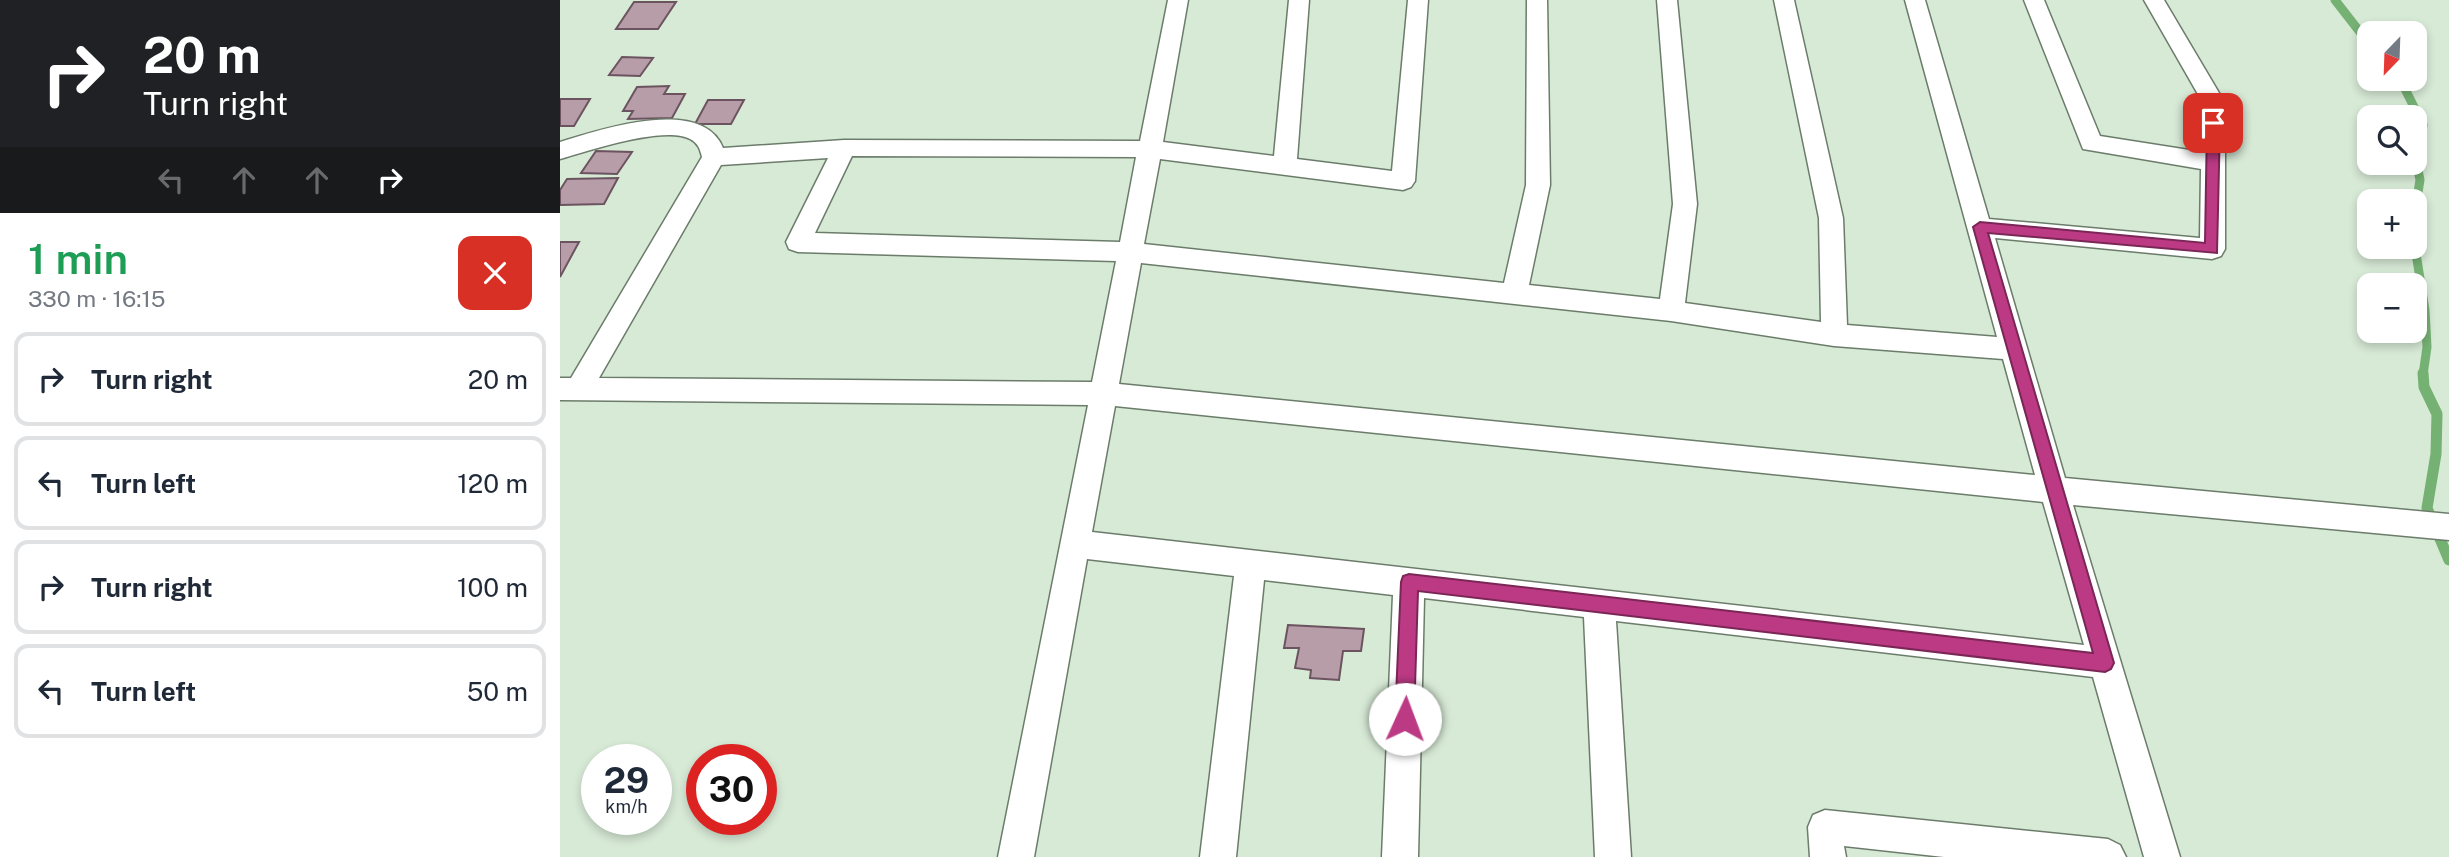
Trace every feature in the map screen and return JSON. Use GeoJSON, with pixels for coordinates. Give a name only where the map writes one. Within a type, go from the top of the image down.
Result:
{"type":"FeatureCollection","features":[{"type":"Feature","properties":{"kind":"street"},"geometry":{"type":"LineString","coordinates":[[1016,857],[1178,0]]}},
{"type":"Feature","properties":{"kind":"street"},"geometry":{"type":"LineString","coordinates":[[1285,166],[1299,0]]}},
{"type":"Feature","properties":{"kind":"street"},"geometry":{"type":"LineString","coordinates":[[714,157],[844,148],[1151,149],[1403,180],[1419,0]]}},
{"type":"Feature","properties":{"kind":"street"},"geometry":{"type":"LineString","coordinates":[[1514,294],[1538,185],[1537,0]]}},
{"type":"Feature","properties":{"kind":"street"},"geometry":{"type":"LineString","coordinates":[[1667,0],[1685,204],[1671,311]]}},
{"type":"Feature","properties":{"kind":"street"},"geometry":{"type":"LineString","coordinates":[[1784,0],[1831,218],[1834,335]]}},
{"type":"Feature","properties":{"kind":"street"},"geometry":{"type":"LineString","coordinates":[[1915,0],[2054,490],[2162,857]]}},
{"type":"Feature","properties":{"kind":"street"},"geometry":{"type":"LineString","coordinates":[[2034,0],[2091,143],[2212,162]]}},
{"type":"Feature","properties":{"kind":"street"},"geometry":{"type":"LineString","coordinates":[[1980,227],[2212,249],[2214,103],[2154,0]]}},
{"type":"Feature","properties":{"kind":"street"},"geometry":{"type":"LineString","coordinates":[[560,151],[633,131],[669,127],[699,134],[708,140],[714,157]]}},
{"type":"Feature","properties":{"kind":"street"},"geometry":{"type":"LineString","coordinates":[[844,148],[799,242],[1132,252],[1671,311],[1834,335],[2014,349]]}},
{"type":"Feature","properties":{"kind":"street"},"geometry":{"type":"LineString","coordinates":[[570,389],[714,157]]}},
{"type":"Feature","properties":{"kind":"street"},"geometry":{"type":"LineString","coordinates":[[570,389],[1105,394],[2449,527]]}},
{"type":"Feature","properties":{"kind":"street"},"geometry":{"type":"LineString","coordinates":[[1077,544],[2105,663]]}},
{"type":"Feature","properties":{"kind":"street"},"geometry":{"type":"LineString","coordinates":[[1218,857],[1251,564]]}},
{"type":"Feature","properties":{"kind":"street"},"geometry":{"type":"LineString","coordinates":[[1400,857],[1409,582]]}},
{"type":"Feature","properties":{"kind":"street"},"geometry":{"type":"LineString","coordinates":[[1600,604],[1613,857]]}},
{"type":"Feature","properties":{"kind":"street"},"geometry":{"type":"LineString","coordinates":[[1828,857],[1825,827],[2108,857]]}},
{"type":"Feature","properties":{"kind":"building"},"geometry":{"type":"Polygon","coordinates":[[[634,2],[676,2],[658,29],[616,29],[634,2]]]}},
{"type":"Feature","properties":{"kind":"building"},"geometry":{"type":"Polygon","coordinates":[[[622,57],[653,58],[640,76],[609,75],[622,57]]]}},
{"type":"Feature","properties":{"kind":"building"},"geometry":{"type":"Polygon","coordinates":[[[669,86],[664,94],[685,94],[672,118],[628,119],[633,111],[623,111],[637,87],[669,86]]]}},
{"type":"Feature","properties":{"kind":"building"},"geometry":{"type":"Polygon","coordinates":[[[560,99],[590,99],[574,126],[560,126],[560,99]]]}},
{"type":"Feature","properties":{"kind":"building"},"geometry":{"type":"Polygon","coordinates":[[[708,100],[744,100],[731,124],[695,124],[708,100]]]}},
{"type":"Feature","properties":{"kind":"building"},"geometry":{"type":"Polygon","coordinates":[[[596,151],[632,152],[617,174],[581,173],[596,151]]]}},
{"type":"Feature","properties":{"kind":"building"},"geometry":{"type":"Polygon","coordinates":[[[618,178],[604,204],[560,205],[560,190],[567,179],[618,178]]]}},
{"type":"Feature","properties":{"kind":"building"},"geometry":{"type":"Polygon","coordinates":[[[560,242],[579,242],[560,277],[560,242]]]}},
{"type":"Feature","properties":{"kind":"building"},"geometry":{"type":"Polygon","coordinates":[[[1288,625],[1364,629],[1361,651],[1343,651],[1339,680],[1310,678],[1311,670],[1295,668],[1299,648],[1284,648],[1288,625]]]}},
{"type":"Feature","properties":{"kind":"waterway"},"geometry":{"type":"LineString","coordinates":[[2335,0],[2357,28]]}},
{"type":"Feature","properties":{"kind":"waterway"},"geometry":{"type":"LineString","coordinates":[[2406,91],[2423,125],[2416,160],[2420,180],[2419,189]]}},
{"type":"Feature","properties":{"kind":"waterway"},"geometry":{"type":"LineString","coordinates":[[2417,259],[2425,310],[2427,347],[2423,374]]}},
{"type":"Feature","properties":{"kind":"waterway"},"geometry":{"type":"LineString","coordinates":[[2423,374],[2424,387],[2437,414],[2436,454],[2427,508],[2449,560]]}},
{"type":"Feature","properties":{"kind":"route"},"geometry":{"type":"LineString","coordinates":[[1405,719],[1409,582],[2105,663],[1980,227],[2212,249],[2213,123]]}}]}
